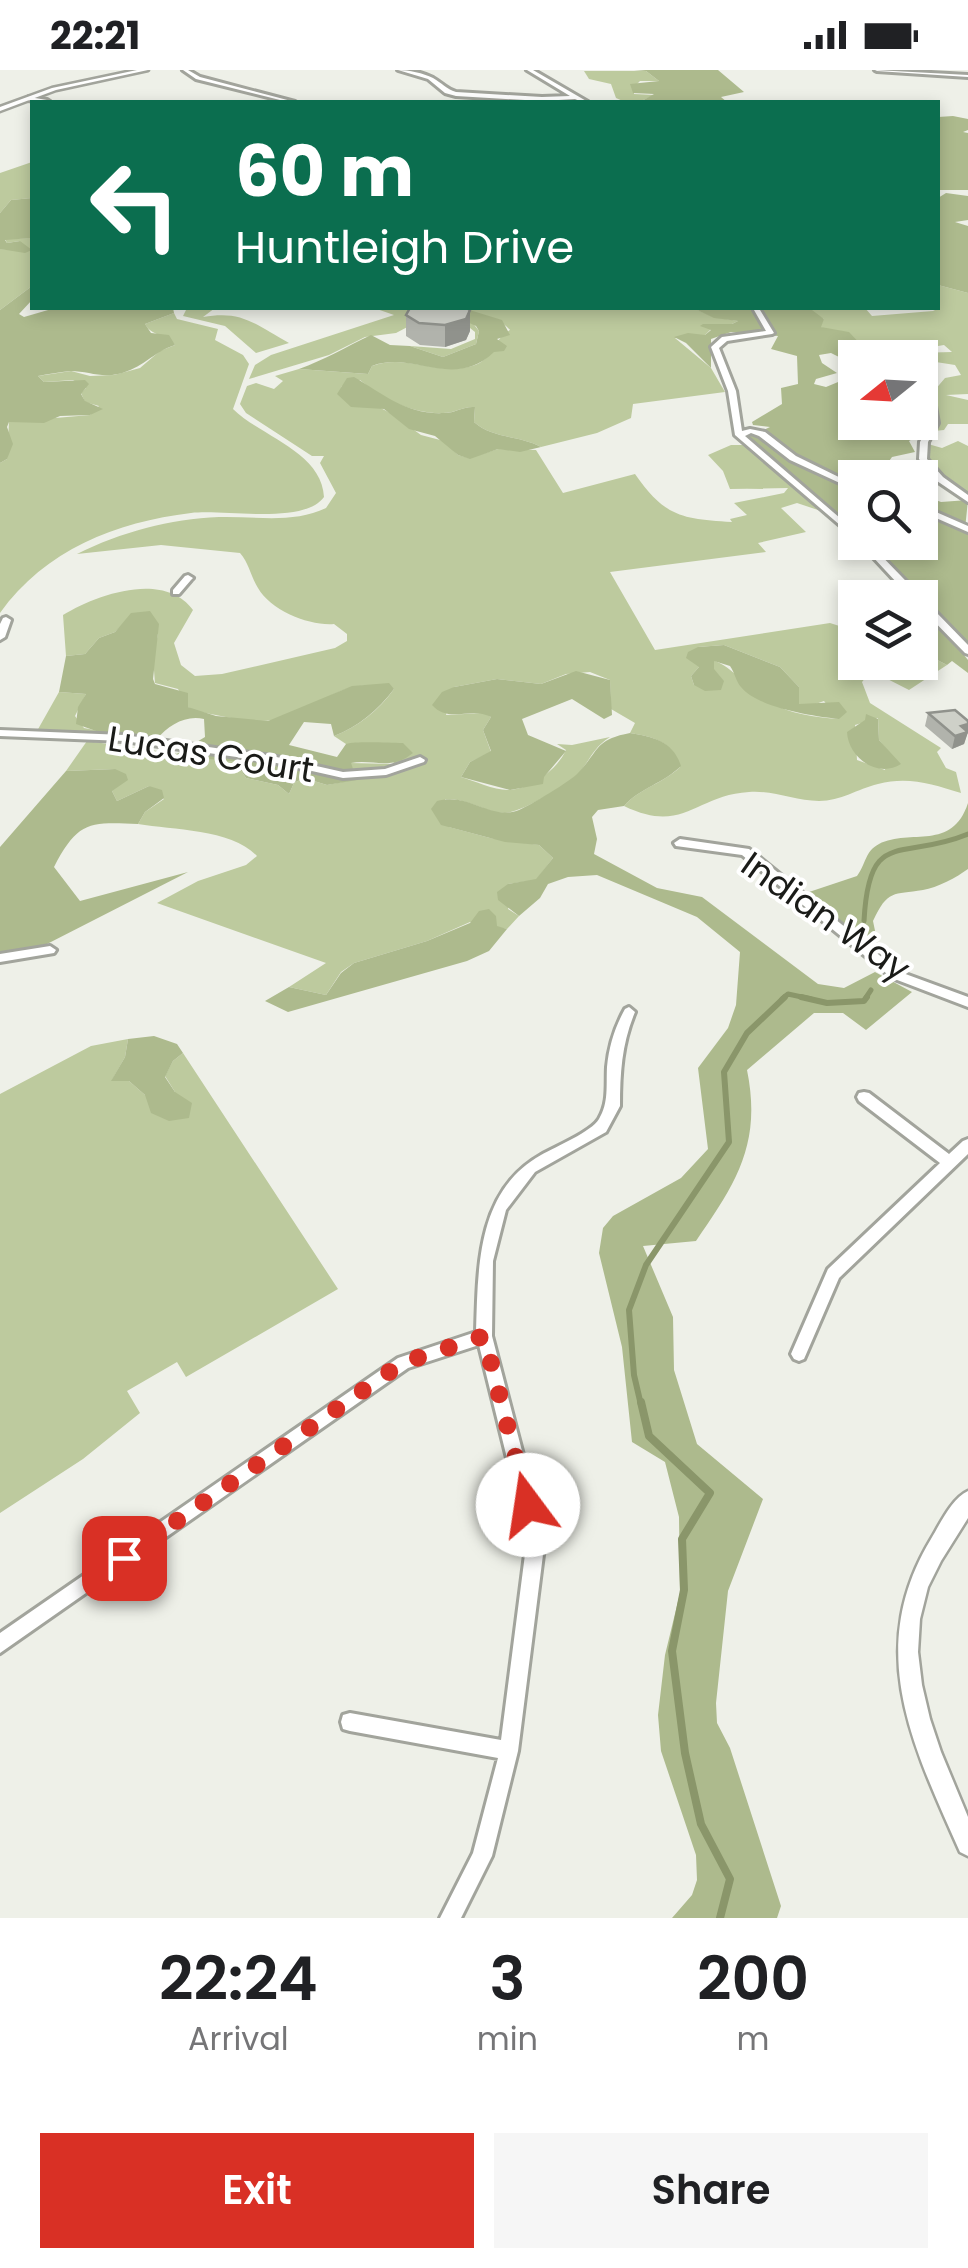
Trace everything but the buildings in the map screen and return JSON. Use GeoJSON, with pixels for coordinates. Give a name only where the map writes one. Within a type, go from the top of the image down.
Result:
{"type":"FeatureCollection","features":[{"type":"Feature","properties":{"kind":"street"},"geometry":{"type":"LineString","coordinates":[[0,109],[87,80],[145,70]]}},
{"type":"Feature","properties":{"kind":"street"},"geometry":{"type":"LineString","coordinates":[[185,70],[204,80],[284,100]]}},
{"type":"Feature","properties":{"kind":"street"},"geometry":{"type":"LineString","coordinates":[[400,70],[430,78],[456,94],[542,100],[576,97]]}},
{"type":"Feature","properties":{"kind":"street"},"geometry":{"type":"LineString","coordinates":[[530,70],[581,100]]}},
{"type":"Feature","properties":{"kind":"street"},"geometry":{"type":"LineString","coordinates":[[877,70],[968,76]]}},
{"type":"Feature","properties":{"kind":"street"},"geometry":{"type":"LineString","coordinates":[[28,99],[34,100]]}},
{"type":"Feature","properties":{"kind":"street"},"geometry":{"type":"LineString","coordinates":[[756,310],[770,333],[725,339],[716,347],[732,391],[740,436],[838,521]]}},
{"type":"Feature","properties":{"kind":"street"},"geometry":{"type":"LineString","coordinates":[[740,436],[750,432],[762,434],[793,458],[838,480]]}},
{"type":"Feature","properties":{"kind":"street"},"geometry":{"type":"LineString","coordinates":[[925,440],[923,459],[940,480],[968,499]]}},
{"type":"Feature","properties":{"kind":"street"},"geometry":{"type":"LineString","coordinates":[[938,516],[968,529]]}},
{"type":"Feature","properties":{"kind":"street"},"geometry":{"type":"LineString","coordinates":[[880,560],[968,651]]}},
{"type":"Feature","properties":{"kind":"street"},"geometry":{"type":"LineString","coordinates":[[176,592],[188,578]]}},
{"type":"Feature","properties":{"kind":"street"},"geometry":{"type":"LineString","coordinates":[[0,637],[6,620]]}},
{"type":"Feature","properties":{"kind":"street","name":"Lucas Court"},"geometry":{"type":"LineString","coordinates":[[0,733],[124,738],[343,775],[386,772],[420,760]]}},
{"type":"Feature","properties":{"kind":"street","name":"Indian Way"},"geometry":{"type":"LineString","coordinates":[[680,843],[746,852],[896,974],[968,1002]]}},
{"type":"Feature","properties":{"kind":"street"},"geometry":{"type":"LineString","coordinates":[[0,958],[50,950]]}},
{"type":"Feature","properties":{"kind":"street"},"geometry":{"type":"LineString","coordinates":[[450,1918],[482,1856],[509,1751],[536,1539],[484,1336],[486,1261],[499,1208],[530,1168],[601,1128],[613,1106],[617,1048],[629,1012]]}},
{"type":"Feature","properties":{"kind":"street"},"geometry":{"type":"LineString","coordinates":[[864,1097],[948,1162]]}},
{"type":"Feature","properties":{"kind":"street"},"geometry":{"type":"LineString","coordinates":[[799,1354],[834,1274],[968,1145]]}},
{"type":"Feature","properties":{"kind":"street"},"geometry":{"type":"LineString","coordinates":[[0,1644],[402,1363],[484,1336]]}},
{"type":"Feature","properties":{"kind":"street"},"geometry":{"type":"LineString","coordinates":[[968,1501],[938,1545],[916,1590],[910,1634],[910,1690],[940,1784],[968,1844]]}},
{"type":"Feature","properties":{"kind":"street"},"geometry":{"type":"LineString","coordinates":[[350,1722],[509,1751]]}},
{"type":"Feature","properties":{"kind":"green space"},"geometry":{"type":"Polygon","coordinates":[[[634,70],[718,70],[744,92],[721,97],[725,100],[644,100],[654,94],[633,93],[630,84],[659,81],[646,71],[634,70]]]}},
{"type":"Feature","properties":{"kind":"green space"},"geometry":{"type":"Polygon","coordinates":[[[584,71],[646,71],[659,81],[640,81],[634,87],[634,94],[654,95],[643,100],[620,100],[611,84],[589,79],[584,71]]]}},
{"type":"Feature","properties":{"kind":"green space"},"geometry":{"type":"Polygon","coordinates":[[[940,117],[968,119],[968,130],[963,132],[968,133],[968,190],[940,190],[940,117]]]}},
{"type":"Feature","properties":{"kind":"green space"},"geometry":{"type":"Polygon","coordinates":[[[30,163],[30,198],[11,200],[0,213],[0,173],[30,163]]]}},
{"type":"Feature","properties":{"kind":"green space"},"geometry":{"type":"Polygon","coordinates":[[[946,193],[968,196],[968,220],[955,222],[968,226],[968,293],[940,286],[940,197],[946,193]]]}},
{"type":"Feature","properties":{"kind":"green space"},"geometry":{"type":"Polygon","coordinates":[[[30,198],[30,238],[5,240],[20,241],[30,248],[25,253],[0,249],[0,213],[11,200],[30,198]]]}},
{"type":"Feature","properties":{"kind":"green space"},"geometry":{"type":"Polygon","coordinates":[[[30,238],[30,288],[0,310],[0,249],[21,250],[20,241],[7,243],[5,239],[30,238]]]}},
{"type":"Feature","properties":{"kind":"green space"},"geometry":{"type":"Polygon","coordinates":[[[940,286],[968,293],[968,394],[946,395],[968,400],[968,424],[948,424],[938,431],[938,386],[945,378],[961,375],[955,365],[938,362],[938,352],[952,352],[944,345],[938,346],[938,340],[842,340],[821,327],[818,324],[824,319],[808,310],[867,310],[872,316],[940,310],[940,286]]]}},
{"type":"Feature","properties":{"kind":"green space"},"geometry":{"type":"Polygon","coordinates":[[[30,288],[30,302],[19,314],[24,317],[48,310],[173,310],[145,324],[151,333],[169,335],[175,345],[118,374],[70,371],[38,376],[44,382],[85,380],[89,384],[81,394],[85,401],[103,409],[90,415],[60,416],[44,423],[9,422],[13,444],[7,459],[0,463],[0,310],[30,288]]]}},
{"type":"Feature","properties":{"kind":"green space"},"geometry":{"type":"Polygon","coordinates":[[[186,310],[212,310],[203,317],[238,317],[289,343],[256,353],[225,326],[183,316],[186,310]]]}},
{"type":"Feature","properties":{"kind":"green space"},"geometry":{"type":"Polygon","coordinates":[[[380,310],[698,310],[738,321],[703,324],[711,329],[705,335],[675,338],[711,368],[725,392],[633,404],[631,418],[597,433],[541,447],[481,427],[474,422],[475,407],[431,413],[398,404],[360,380],[341,387],[392,414],[421,435],[444,441],[458,455],[469,458],[498,449],[536,450],[563,493],[635,474],[666,507],[700,519],[732,522],[730,519],[747,515],[734,503],[784,493],[788,488],[730,489],[723,471],[708,455],[731,445],[745,445],[821,511],[797,503],[781,508],[806,532],[758,543],[766,552],[610,572],[655,650],[830,623],[838,626],[838,680],[864,680],[870,703],[941,748],[937,752],[946,768],[956,772],[961,793],[900,781],[827,800],[749,792],[676,815],[644,814],[624,806],[680,767],[668,746],[630,733],[635,723],[611,709],[610,680],[590,672],[566,674],[541,684],[497,679],[454,687],[446,715],[484,713],[491,717],[483,730],[491,752],[470,762],[461,777],[496,789],[517,789],[542,777],[566,750],[557,744],[610,737],[575,777],[522,808],[505,813],[445,799],[449,827],[539,845],[553,858],[536,880],[508,884],[508,909],[519,916],[507,929],[470,922],[427,941],[354,963],[341,972],[326,995],[289,987],[326,963],[157,903],[198,881],[246,865],[257,856],[233,840],[138,824],[145,812],[164,799],[149,786],[117,801],[112,791],[115,769],[66,771],[87,741],[235,762],[246,778],[278,785],[289,794],[294,783],[304,778],[327,785],[357,779],[350,763],[393,764],[403,743],[346,744],[334,736],[367,717],[394,689],[358,686],[274,720],[244,720],[195,711],[188,707],[178,689],[155,683],[153,658],[158,634],[132,614],[115,632],[99,638],[85,654],[66,656],[63,615],[111,594],[165,591],[193,610],[174,643],[181,665],[195,676],[222,674],[335,648],[347,641],[347,634],[334,624],[303,620],[272,604],[258,588],[240,553],[161,545],[77,554],[128,533],[164,524],[219,517],[287,518],[326,508],[336,493],[320,463],[324,456],[312,456],[246,413],[240,404],[247,386],[256,383],[274,389],[283,381],[275,376],[299,369],[368,374],[372,366],[396,362],[446,368],[472,366],[485,359],[510,330],[500,321],[488,318],[463,320],[472,322],[479,331],[476,344],[443,357],[410,346],[451,349],[475,339],[475,332],[465,324],[415,323],[396,333],[365,337],[329,355],[249,379],[255,365],[271,355],[394,315],[380,310]],[[724,645],[698,647],[699,667],[691,676],[694,685],[714,669],[713,660],[777,706],[838,719],[824,701],[810,706],[798,704],[799,687],[780,667],[724,645]],[[878,718],[855,725],[857,760],[885,770],[888,751],[879,740],[878,718]]]}},
{"type":"Feature","properties":{"kind":"green space"},"geometry":{"type":"Polygon","coordinates":[[[463,310],[470,310],[502,320],[510,335],[497,339],[507,346],[504,351],[463,368],[387,362],[372,366],[368,374],[299,369],[371,335],[390,345],[410,346],[443,357],[476,344],[479,331],[463,320],[463,310]]]}},
{"type":"Feature","properties":{"kind":"green space"},"geometry":{"type":"Polygon","coordinates":[[[697,310],[812,310],[824,319],[821,327],[849,332],[857,340],[838,340],[838,356],[819,355],[822,363],[837,373],[816,379],[814,384],[826,387],[838,382],[838,440],[911,440],[915,452],[890,460],[838,460],[838,515],[748,437],[770,427],[752,422],[782,404],[781,388],[798,384],[797,356],[771,349],[778,336],[731,332],[711,339],[711,368],[686,343],[674,337],[688,333],[705,335],[711,330],[700,326],[703,324],[738,321],[714,318],[697,310]]]}},
{"type":"Feature","properties":{"kind":"green space"},"geometry":{"type":"Polygon","coordinates":[[[174,313],[177,319],[218,329],[215,340],[243,355],[249,364],[233,409],[301,456],[321,481],[324,497],[300,511],[191,513],[109,532],[60,556],[38,572],[0,613],[0,463],[7,459],[9,422],[90,415],[99,406],[85,402],[81,393],[86,388],[73,380],[44,382],[38,376],[71,371],[90,376],[114,375],[140,368],[160,351],[175,345],[145,324],[174,313]]]}},
{"type":"Feature","properties":{"kind":"green space"},"geometry":{"type":"Polygon","coordinates":[[[354,377],[418,411],[444,413],[475,407],[474,422],[481,427],[541,447],[520,452],[498,449],[470,459],[458,455],[435,436],[409,429],[384,409],[351,407],[337,394],[347,378],[354,377]]]}},
{"type":"Feature","properties":{"kind":"green space"},"geometry":{"type":"Polygon","coordinates":[[[958,441],[968,446],[968,497],[939,475],[938,460],[930,460],[928,444],[942,448],[958,441]]]}},
{"type":"Feature","properties":{"kind":"green space"},"geometry":{"type":"Polygon","coordinates":[[[968,500],[968,643],[938,613],[938,580],[906,580],[886,560],[938,560],[938,501],[968,500]]]}},
{"type":"Feature","properties":{"kind":"green space"},"geometry":{"type":"Polygon","coordinates":[[[150,611],[159,624],[153,679],[155,684],[188,693],[188,707],[216,716],[268,721],[352,686],[389,683],[394,689],[388,697],[351,728],[334,736],[331,724],[304,722],[289,745],[337,757],[346,744],[403,743],[413,753],[397,762],[351,763],[357,780],[327,785],[304,778],[294,783],[289,794],[278,785],[246,778],[235,762],[175,755],[205,737],[204,719],[178,722],[156,740],[99,732],[76,724],[78,707],[86,694],[59,692],[66,656],[85,654],[99,638],[115,632],[131,613],[150,611]]]}},
{"type":"Feature","properties":{"kind":"green space"},"geometry":{"type":"Polygon","coordinates":[[[938,623],[968,660],[968,673],[952,661],[947,665],[938,660],[938,623]]]}},
{"type":"Feature","properties":{"kind":"green space"},"geometry":{"type":"Polygon","coordinates":[[[724,645],[780,667],[799,687],[799,704],[839,702],[847,712],[839,719],[773,706],[741,687],[730,666],[714,661],[714,669],[724,681],[721,690],[705,691],[694,685],[691,676],[699,667],[686,658],[688,652],[724,645]]]}},
{"type":"Feature","properties":{"kind":"green space"},"geometry":{"type":"Polygon","coordinates":[[[576,671],[610,680],[612,715],[604,719],[572,699],[522,719],[528,735],[566,751],[544,777],[543,784],[510,790],[461,777],[470,762],[491,751],[483,730],[491,717],[439,711],[432,705],[442,692],[497,679],[541,684],[576,671]]]}},
{"type":"Feature","properties":{"kind":"green space"},"geometry":{"type":"Polygon","coordinates":[[[889,680],[924,680],[909,690],[889,680]]]}},
{"type":"Feature","properties":{"kind":"green space"},"geometry":{"type":"Polygon","coordinates":[[[59,692],[86,694],[75,716],[84,728],[120,735],[37,731],[59,692]]]}},
{"type":"Feature","properties":{"kind":"green space"},"geometry":{"type":"Polygon","coordinates":[[[866,714],[878,719],[879,740],[901,764],[874,767],[852,750],[847,732],[865,720],[866,714]]]}},
{"type":"Feature","properties":{"kind":"green space"},"geometry":{"type":"Polygon","coordinates":[[[630,733],[662,742],[673,751],[681,766],[624,806],[598,810],[592,817],[597,839],[594,854],[657,888],[702,897],[818,984],[844,988],[875,972],[912,992],[866,1030],[843,1013],[814,1013],[747,1070],[751,1096],[748,1141],[723,1200],[696,1241],[643,1246],[673,1317],[674,1370],[697,1444],[763,1499],[728,1591],[716,1703],[717,1723],[730,1748],[781,1906],[777,1918],[672,1918],[692,1895],[697,1880],[696,1855],[661,1751],[658,1715],[665,1655],[680,1593],[679,1517],[665,1462],[632,1442],[622,1347],[599,1253],[603,1228],[613,1216],[681,1178],[708,1149],[698,1068],[728,1028],[736,1005],[740,952],[697,917],[597,875],[568,877],[548,884],[540,898],[519,916],[498,900],[497,892],[508,884],[536,879],[553,858],[539,845],[505,842],[441,825],[431,809],[437,801],[449,799],[499,812],[519,810],[574,777],[604,743],[630,733]]]}},
{"type":"Feature","properties":{"kind":"green space"},"geometry":{"type":"Polygon","coordinates":[[[115,769],[126,774],[128,780],[112,791],[117,801],[149,786],[162,790],[164,798],[145,812],[138,824],[108,823],[78,833],[54,867],[80,901],[188,872],[47,944],[0,953],[0,847],[66,771],[115,769]]]}},
{"type":"Feature","properties":{"kind":"green space"},"geometry":{"type":"Polygon","coordinates":[[[968,803],[968,869],[934,887],[888,898],[873,921],[880,955],[806,893],[857,876],[868,854],[879,844],[952,828],[968,803]]]}},
{"type":"Feature","properties":{"kind":"green space"},"geometry":{"type":"Polygon","coordinates":[[[489,909],[496,916],[497,926],[507,929],[489,951],[467,961],[288,1012],[265,1001],[289,987],[326,995],[341,973],[354,963],[427,941],[470,923],[479,911],[489,909]]]}},
{"type":"Feature","properties":{"kind":"green space"},"geometry":{"type":"Polygon","coordinates":[[[154,1036],[177,1044],[183,1053],[173,1061],[165,1077],[175,1092],[192,1103],[189,1118],[169,1121],[151,1113],[145,1095],[129,1081],[111,1081],[125,1057],[128,1039],[154,1036]]]}},
{"type":"Feature","properties":{"kind":"green space"},"geometry":{"type":"Polygon","coordinates":[[[128,1039],[125,1057],[112,1080],[129,1081],[145,1095],[175,1092],[165,1076],[183,1053],[338,1289],[186,1377],[177,1362],[127,1391],[140,1413],[83,1459],[0,1513],[0,1094],[91,1046],[128,1039]]]}},
{"type":"Feature","properties":{"kind":"waterway"},"geometry":{"type":"LineString","coordinates":[[864,921],[867,891],[881,859],[893,852],[968,834]]}},
{"type":"Feature","properties":{"kind":"waterway"},"geometry":{"type":"LineString","coordinates":[[865,999],[871,990]]}},
{"type":"Feature","properties":{"kind":"waterway"},"geometry":{"type":"LineString","coordinates":[[782,999],[788,994],[811,999]]}},
{"type":"Feature","properties":{"kind":"waterway"},"geometry":{"type":"LineString","coordinates":[[641,1405],[634,1375],[629,1310],[646,1265],[729,1142],[724,1072],[747,1033],[785,997]]}},
{"type":"Feature","properties":{"kind":"waterway"},"geometry":{"type":"LineString","coordinates":[[801,997],[827,1003],[864,1001],[867,997]]}},
{"type":"Feature","properties":{"kind":"waterway"},"geometry":{"type":"LineString","coordinates":[[641,1402],[649,1436],[710,1493],[682,1539],[684,1590],[672,1651],[685,1753],[701,1824],[730,1879],[720,1918]]}},
{"type":"Feature","properties":{"kind":"route"},"geometry":{"type":"LineString","coordinates":[[124,1558],[402,1363],[484,1336],[528,1505]]}}]}
